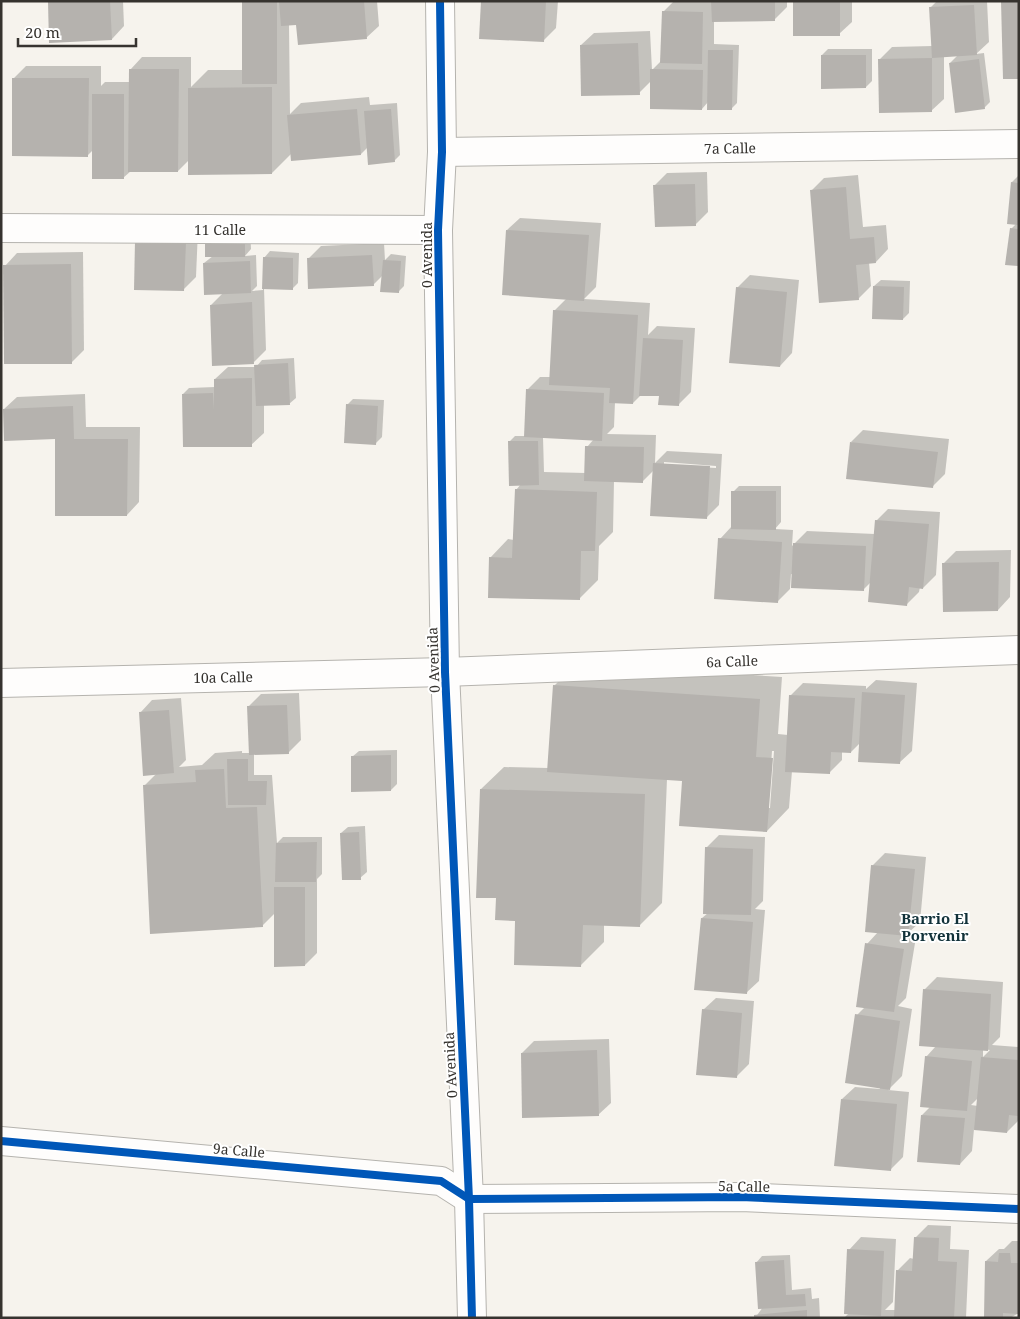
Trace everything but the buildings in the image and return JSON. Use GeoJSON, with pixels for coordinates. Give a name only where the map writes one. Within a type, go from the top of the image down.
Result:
{"type":"FeatureCollection","features":[{"type":"Feature","properties":{"kind":"street","name":"0 Avenida"},"geometry":{"type":"LineString","coordinates":[[440,1],[442,152],[438,230],[445,672],[469,1199],[472,1318]]}},
{"type":"Feature","properties":{"kind":"street","name":"7a Calle"},"geometry":{"type":"LineString","coordinates":[[442,152],[1019,144]]}},
{"type":"Feature","properties":{"kind":"street","name":"11 Calle"},"geometry":{"type":"LineString","coordinates":[[1,228],[438,230]]}},
{"type":"Feature","properties":{"kind":"street","name":"6a Calle"},"geometry":{"type":"LineString","coordinates":[[445,672],[1019,650]]}},
{"type":"Feature","properties":{"kind":"street","name":"10a Calle"},"geometry":{"type":"LineString","coordinates":[[1,683],[445,672]]}},
{"type":"Feature","properties":{"kind":"street","name":"9a Calle"},"geometry":{"type":"LineString","coordinates":[[1,1140],[441,1181],[469,1199]]}},
{"type":"Feature","properties":{"kind":"street","name":"5a Calle"},"geometry":{"type":"LineString","coordinates":[[469,1199],[741,1197],[1019,1209]]}},
{"type":"Feature","properties":{"kind":"cycle path"},"geometry":{"type":"LineString","coordinates":[[440,1],[442,152],[438,230],[445,672],[469,1199],[472,1318]]}},
{"type":"Feature","properties":{"kind":"cycle path"},"geometry":{"type":"LineString","coordinates":[[1,1141],[441,1181],[469,1199],[741,1197],[1019,1209]]}},
{"type":"Feature","properties":{"kind":"district","name":"Barrio El Porvenir"},"geometry":{"type":"Point","coordinates":[935,926]}}]}
